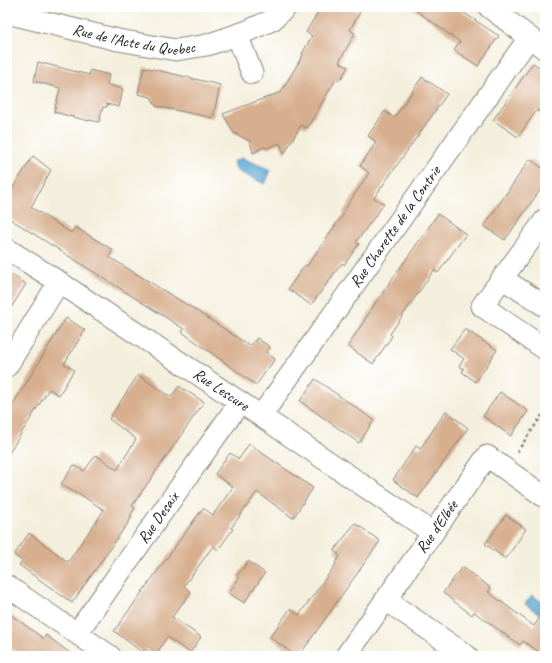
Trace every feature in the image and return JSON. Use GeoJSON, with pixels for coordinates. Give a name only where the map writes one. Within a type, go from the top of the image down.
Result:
{"type":"FeatureCollection","features":[{"type":"Feature","properties":{"kind":"street","name":"Rue de l'Acte du Quebec"},"geometry":{"type":"LineString","coordinates":[[7,12],[118,40],[176,50],[208,45],[237,35],[272,20],[286,7]]}},
{"type":"Feature","properties":{"kind":"street"},"geometry":{"type":"LineString","coordinates":[[489,7],[537,43]]}},
{"type":"Feature","properties":{"kind":"street"},"geometry":{"type":"LineString","coordinates":[[237,35],[252,73]]}},
{"type":"Feature","properties":{"kind":"street","name":"Rue Charette de la Contrie"},"geometry":{"type":"LineString","coordinates":[[261,416],[537,43]]}},
{"type":"Feature","properties":{"kind":"street"},"geometry":{"type":"LineString","coordinates":[[545,220],[482,306],[545,348]]}},
{"type":"Feature","properties":{"kind":"street","name":"Rue Lescure"},"geometry":{"type":"LineString","coordinates":[[7,249],[261,416],[433,533]]}},
{"type":"Feature","properties":{"kind":"street"},"geometry":{"type":"LineString","coordinates":[[503,279],[545,306]]}},
{"type":"Feature","properties":{"kind":"street"},"geometry":{"type":"LineString","coordinates":[[7,366],[59,282]]}},
{"type":"Feature","properties":{"kind":"street","name":"Rue Desaix"},"geometry":{"type":"LineString","coordinates":[[77,633],[240,402]]}},
{"type":"Feature","properties":{"kind":"street","name":"Rue d'Elbée"},"geometry":{"type":"LineString","coordinates":[[346,656],[487,456],[545,497]]}},
{"type":"Feature","properties":{"kind":"street"},"geometry":{"type":"LineString","coordinates":[[7,586],[110,656]]}},
{"type":"Feature","properties":{"kind":"street"},"geometry":{"type":"LineString","coordinates":[[386,600],[467,656]]}},
{"type":"Feature","properties":{"kind":"path"},"geometry":{"type":"LineString","coordinates":[[505,469],[545,411]]}},
{"type":"Feature","properties":{"kind":"water"},"geometry":{"type":"Polygon","coordinates":[[[242,158],[271,170],[265,184],[237,171],[233,162],[242,158]]]}},
{"type":"Feature","properties":{"kind":"water"},"geometry":{"type":"Polygon","coordinates":[[[532,595],[545,604],[545,610],[541,615],[525,604],[532,595]]]}},
{"type":"Feature","properties":{"kind":"building"},"geometry":{"type":"Polygon","coordinates":[[[321,7],[350,7],[360,12],[350,30],[355,33],[339,62],[348,67],[341,79],[335,81],[307,128],[301,125],[284,154],[280,143],[267,148],[264,147],[253,153],[250,141],[234,133],[223,114],[281,92],[303,55],[302,54],[312,36],[306,32],[321,7]]]}},
{"type":"Feature","properties":{"kind":"building"},"geometry":{"type":"Polygon","coordinates":[[[411,7],[455,7],[499,36],[478,66],[454,50],[460,42],[411,7]]]}},
{"type":"Feature","properties":{"kind":"building"},"geometry":{"type":"Polygon","coordinates":[[[38,62],[89,75],[90,70],[109,75],[107,85],[123,89],[119,107],[107,104],[107,107],[103,107],[99,122],[54,112],[60,88],[34,81],[38,62]]]}},
{"type":"Feature","properties":{"kind":"building"},"geometry":{"type":"Polygon","coordinates":[[[533,63],[545,71],[545,116],[537,110],[518,137],[493,120],[533,63]]]}},
{"type":"Feature","properties":{"kind":"building"},"geometry":{"type":"Polygon","coordinates":[[[144,67],[220,85],[213,118],[156,106],[151,97],[138,94],[144,67]]]}},
{"type":"Feature","properties":{"kind":"building"},"geometry":{"type":"Polygon","coordinates":[[[422,77],[447,94],[374,198],[384,204],[356,242],[359,244],[344,265],[342,263],[311,305],[288,289],[305,265],[307,266],[344,213],[343,212],[369,173],[360,166],[376,142],[368,136],[385,111],[394,118],[422,77]]]}},
{"type":"Feature","properties":{"kind":"building"},"geometry":{"type":"Polygon","coordinates":[[[33,156],[51,170],[31,207],[71,233],[75,227],[113,250],[109,257],[197,311],[250,346],[257,338],[270,347],[266,352],[275,359],[256,385],[182,332],[184,329],[7,217],[7,197],[33,156]]]}},
{"type":"Feature","properties":{"kind":"building"},"geometry":{"type":"Polygon","coordinates":[[[530,159],[545,170],[545,183],[505,240],[484,226],[530,159]]]}},
{"type":"Feature","properties":{"kind":"building"},"geometry":{"type":"Polygon","coordinates":[[[438,214],[466,234],[438,273],[434,270],[390,334],[392,336],[373,364],[348,346],[376,302],[438,214]]]}},
{"type":"Feature","properties":{"kind":"building"},"geometry":{"type":"Polygon","coordinates":[[[7,272],[26,284],[7,314],[7,272]]]}},
{"type":"Feature","properties":{"kind":"building"},"geometry":{"type":"Polygon","coordinates":[[[66,318],[85,330],[64,364],[74,370],[59,395],[49,389],[7,456],[7,414],[66,318]]]}},
{"type":"Feature","properties":{"kind":"building"},"geometry":{"type":"Polygon","coordinates":[[[465,329],[497,350],[476,382],[462,372],[464,369],[459,366],[464,359],[450,349],[465,329]]]}},
{"type":"Feature","properties":{"kind":"building"},"geometry":{"type":"Polygon","coordinates":[[[138,375],[171,397],[179,386],[204,402],[132,506],[135,508],[130,516],[132,517],[72,603],[19,565],[22,561],[14,555],[29,533],[68,562],[104,510],[61,484],[74,465],[84,471],[96,455],[117,470],[136,439],[109,419],[138,375]]]}},
{"type":"Feature","properties":{"kind":"building"},"geometry":{"type":"Polygon","coordinates":[[[315,379],[374,420],[359,443],[300,401],[315,379]]]}},
{"type":"Feature","properties":{"kind":"building"},"geometry":{"type":"Polygon","coordinates":[[[500,392],[528,411],[511,436],[483,416],[500,392]]]}},
{"type":"Feature","properties":{"kind":"building"},"geometry":{"type":"Polygon","coordinates":[[[446,411],[468,428],[418,498],[393,480],[416,446],[420,449],[446,411]]]}},
{"type":"Feature","properties":{"kind":"building"},"geometry":{"type":"Polygon","coordinates":[[[249,444],[313,488],[293,518],[257,492],[231,528],[233,529],[218,550],[213,546],[184,586],[191,592],[172,617],[201,637],[190,653],[167,637],[155,656],[145,649],[142,652],[114,631],[203,508],[213,515],[233,487],[215,474],[230,453],[239,459],[249,444]]]}},
{"type":"Feature","properties":{"kind":"building"},"geometry":{"type":"Polygon","coordinates":[[[506,515],[526,529],[506,559],[485,544],[506,515]]]}},
{"type":"Feature","properties":{"kind":"building"},"geometry":{"type":"Polygon","coordinates":[[[355,523],[380,541],[299,656],[296,656],[270,637],[290,609],[299,615],[336,564],[335,563],[340,556],[334,551],[355,523]]]}},
{"type":"Feature","properties":{"kind":"building"},"geometry":{"type":"Polygon","coordinates":[[[248,561],[265,573],[244,603],[229,593],[239,578],[237,576],[248,561]]]}},
{"type":"Feature","properties":{"kind":"building"},"geometry":{"type":"Polygon","coordinates":[[[462,567],[491,588],[488,592],[534,626],[545,610],[545,656],[523,641],[520,645],[474,612],[472,615],[443,593],[462,567]]]}},
{"type":"Feature","properties":{"kind":"building"},"geometry":{"type":"Polygon","coordinates":[[[7,612],[44,639],[46,635],[74,656],[22,656],[7,645],[7,612]]]}}]}
